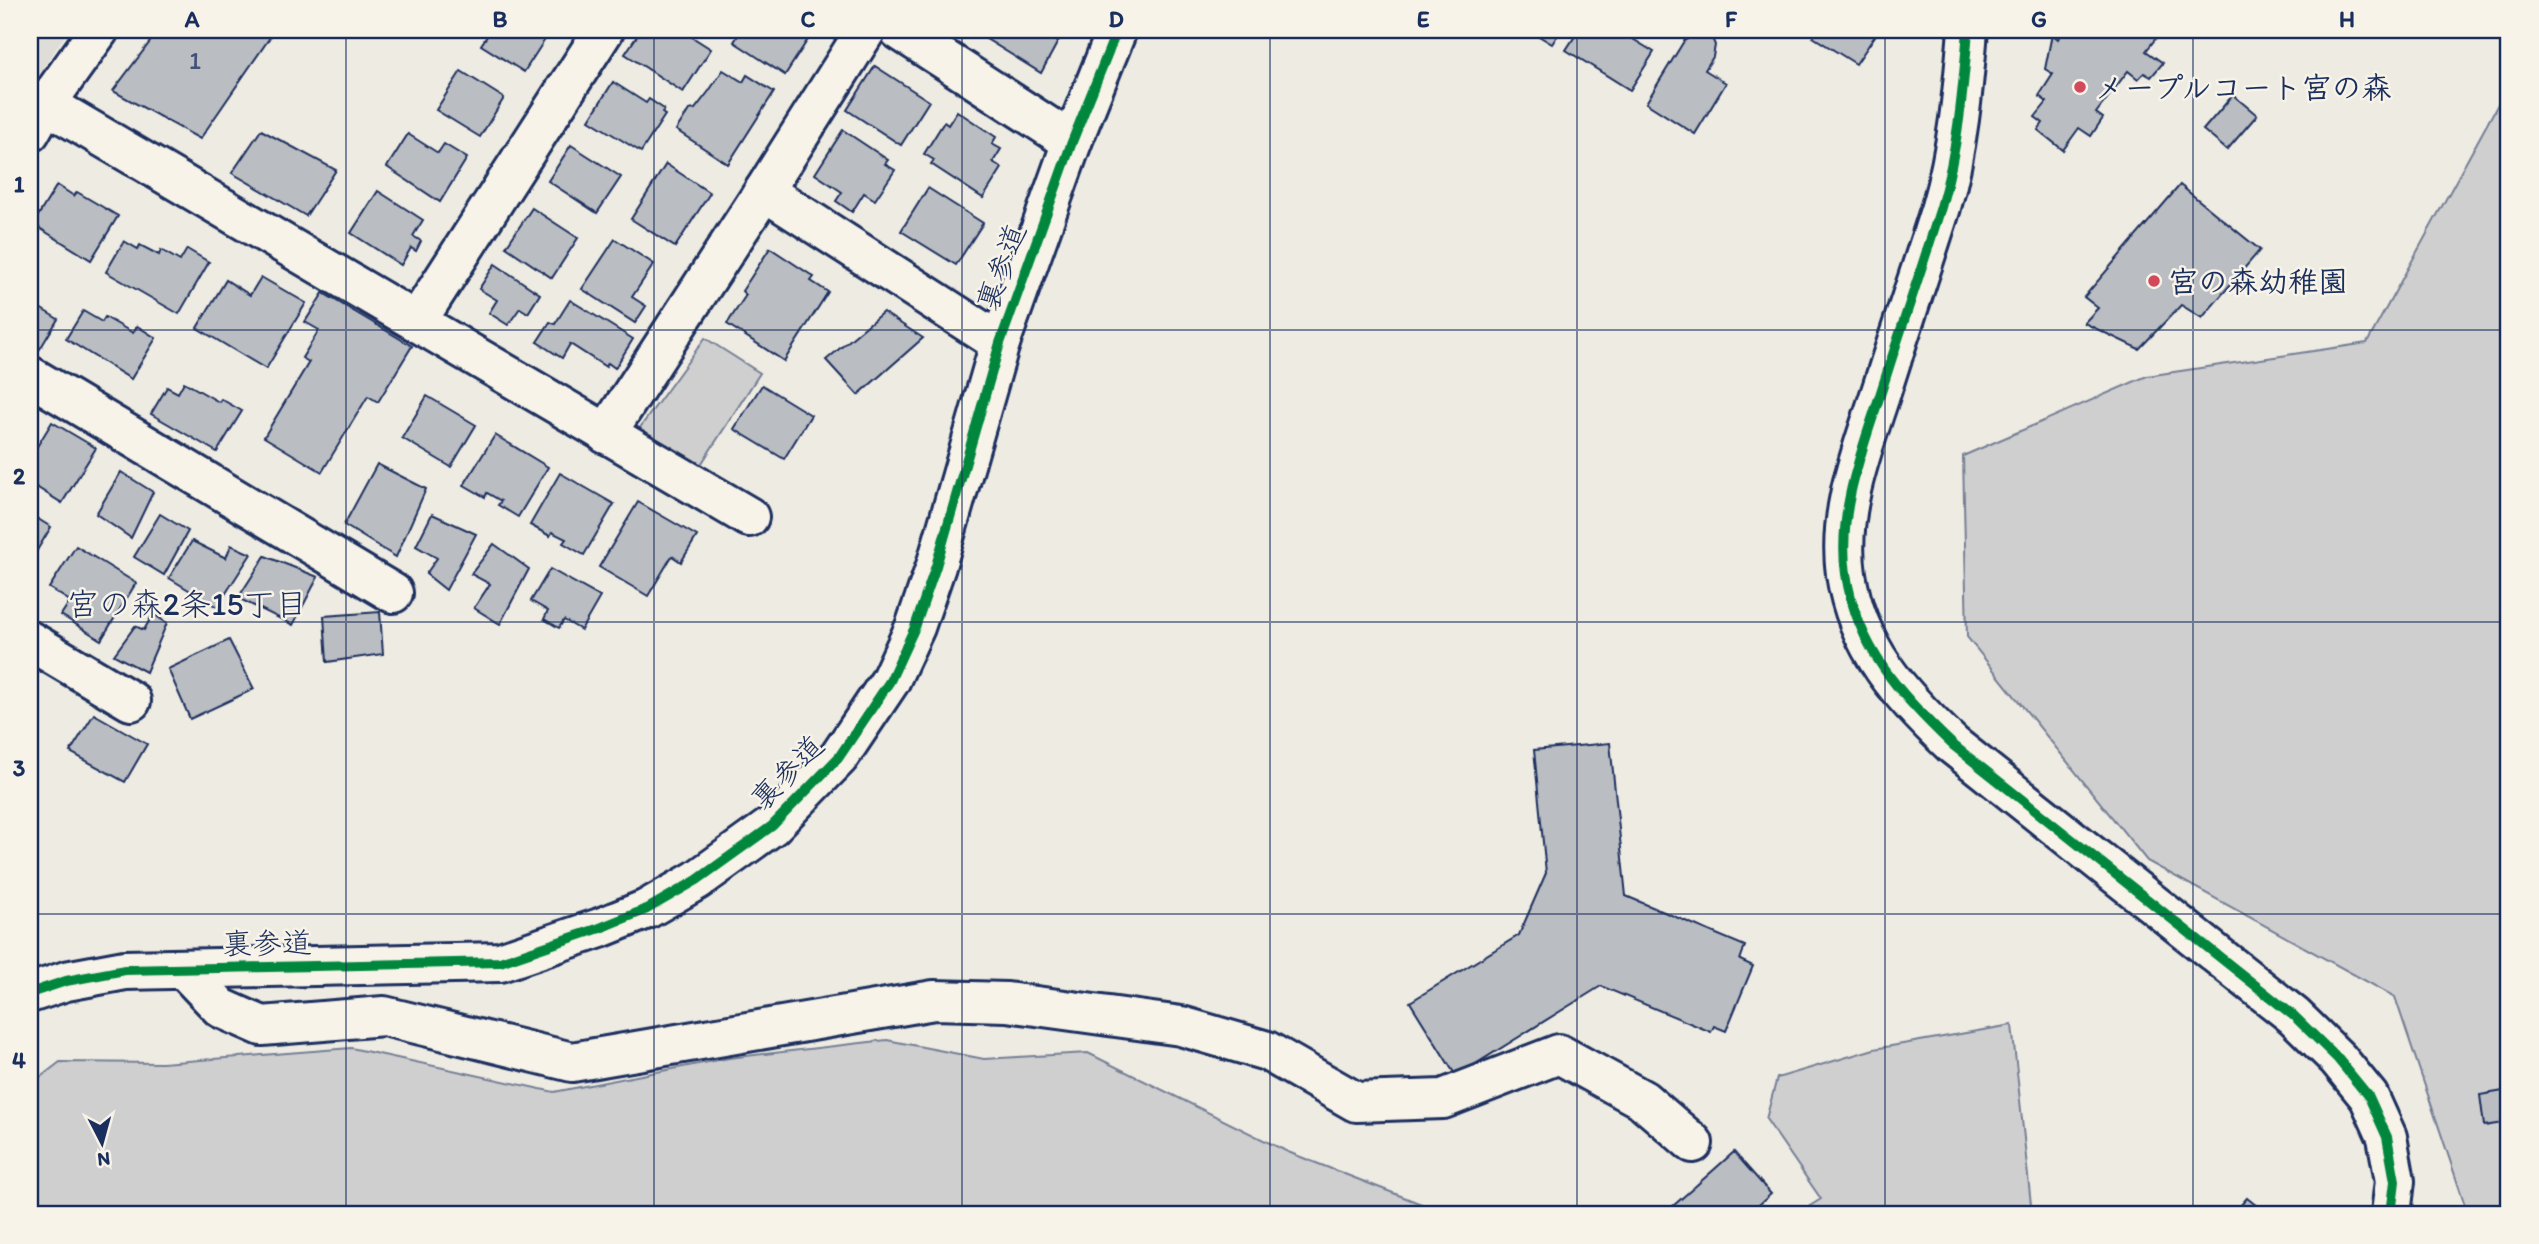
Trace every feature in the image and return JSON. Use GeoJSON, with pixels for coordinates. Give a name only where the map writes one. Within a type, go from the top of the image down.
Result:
{"type":"FeatureCollection","features":[{"type":"Feature","properties":{"kind":"street"},"geometry":{"type":"LineString","coordinates":[[99,30],[38,118],[417,321],[749,517]]}},
{"type":"Feature","properties":{"kind":"street"},"geometry":{"type":"LineString","coordinates":[[417,321],[604,30]]}},
{"type":"Feature","properties":{"kind":"street"},"geometry":{"type":"LineString","coordinates":[[606,434],[866,30]]}},
{"type":"Feature","properties":{"kind":"street"},"geometry":{"type":"LineString","coordinates":[[899,30],[1072,142]]}},
{"type":"Feature","properties":{"kind":"street","name":"裏参道"},"geometry":{"type":"LineString","coordinates":[[30,993],[66,981],[125,970],[500,962],[647,909],[697,880],[772,825],[839,757],[890,681],[915,627],[936,566],[1000,343],[1072,142],[1116,30]]}},
{"type":"Feature","properties":{"kind":"street"},"geometry":{"type":"LineString","coordinates":[[1968,30],[1961,121],[1941,204],[1860,456],[1843,533],[1847,575],[1857,621],[1880,664],[1912,707],[1953,745],[2294,1016],[2337,1059],[2369,1097],[2387,1137],[2395,1181],[2390,1214]]}},
{"type":"Feature","properties":{"kind":"street"},"geometry":{"type":"LineString","coordinates":[[764,191],[1000,343]]}},
{"type":"Feature","properties":{"kind":"street"},"geometry":{"type":"LineString","coordinates":[[30,376],[394,593]]}},
{"type":"Feature","properties":{"kind":"street"},"geometry":{"type":"LineString","coordinates":[[30,642],[131,702]]}},
{"type":"Feature","properties":{"kind":"street"},"geometry":{"type":"LineString","coordinates":[[184,969],[222,1008],[262,1026],[384,1016],[572,1062],[933,1000],[1007,1002],[1181,1026],[1267,1051],[1356,1102],[1443,1099],[1559,1054],[1643,1100],[1693,1143]]}},
{"type":"Feature","properties":{"kind":"shaded area"},"geometry":{"type":"Polygon","coordinates":[[[30,30],[68,30],[30,89],[30,30]]]}},
{"type":"Feature","properties":{"kind":"shaded area"},"geometry":{"type":"Polygon","coordinates":[[[2509,84],[2509,1214],[2468,1214],[2395,997],[2147,861],[1967,637],[1963,456],[2147,376],[2367,343],[2509,84]]]}},
{"type":"Feature","properties":{"kind":"shaded area"},"geometry":{"type":"Polygon","coordinates":[[[705,338],[760,373],[698,469],[639,429],[705,338]]]}},
{"type":"Feature","properties":{"kind":"shaded area"},"geometry":{"type":"Polygon","coordinates":[[[2012,1025],[2032,1214],[1797,1214],[1821,1199],[1766,1119],[1777,1078],[1874,1049],[2012,1025]]]}},
{"type":"Feature","properties":{"kind":"shaded area"},"geometry":{"type":"Polygon","coordinates":[[[887,1040],[984,1059],[1088,1053],[1288,1152],[1447,1214],[30,1214],[30,1085],[60,1062],[162,1063],[351,1048],[554,1092],[729,1058],[887,1040]]]}},
{"type":"Feature","properties":{"kind":"building"},"geometry":{"type":"Polygon","coordinates":[[[159,30],[275,30],[200,139],[113,91],[159,30]]]}},
{"type":"Feature","properties":{"kind":"building"},"geometry":{"type":"Polygon","coordinates":[[[491,30],[551,30],[524,72],[481,45],[491,30]]]}},
{"type":"Feature","properties":{"kind":"building"},"geometry":{"type":"Polygon","coordinates":[[[641,30],[681,30],[711,49],[683,92],[625,54],[641,30]]]}},
{"type":"Feature","properties":{"kind":"building"},"geometry":{"type":"Polygon","coordinates":[[[741,30],[814,30],[785,75],[734,42],[741,30]]]}},
{"type":"Feature","properties":{"kind":"building"},"geometry":{"type":"Polygon","coordinates":[[[1051,30],[1061,36],[1041,73],[975,32],[1051,30]]]}},
{"type":"Feature","properties":{"kind":"building"},"geometry":{"type":"Polygon","coordinates":[[[1529,30],[1561,30],[1552,44],[1529,30]]]}},
{"type":"Feature","properties":{"kind":"building"},"geometry":{"type":"Polygon","coordinates":[[[1579,30],[1618,30],[1654,52],[1630,90],[1566,50],[1579,30]]]}},
{"type":"Feature","properties":{"kind":"building"},"geometry":{"type":"Polygon","coordinates":[[[1818,30],[1879,30],[1856,64],[1813,37],[1818,30]]]}},
{"type":"Feature","properties":{"kind":"building","name":"メープルコート宮の森"},"geometry":{"type":"Polygon","coordinates":[[[2063,30],[2155,30],[2160,33],[2146,51],[2163,63],[2151,77],[2144,73],[2138,79],[2128,71],[2096,113],[2103,118],[2091,136],[2079,128],[2063,150],[2038,130],[2043,123],[2035,117],[2047,102],[2039,96],[2053,74],[2045,69],[2052,34],[2058,39],[2063,30]]]}},
{"type":"Feature","properties":{"kind":"building"},"geometry":{"type":"Polygon","coordinates":[[[1704,33],[1712,38],[1715,45],[1713,57],[1705,70],[1726,83],[1695,134],[1646,103],[1684,41],[1704,33]]]}},
{"type":"Feature","properties":{"kind":"building"},"geometry":{"type":"Polygon","coordinates":[[[875,66],[929,101],[901,145],[847,110],[875,66]]]}},
{"type":"Feature","properties":{"kind":"building"},"geometry":{"type":"Polygon","coordinates":[[[723,70],[743,82],[747,75],[774,92],[728,164],[676,130],[723,70]]]}},
{"type":"Feature","properties":{"kind":"building"},"geometry":{"type":"Polygon","coordinates":[[[461,71],[504,98],[480,137],[436,110],[461,71]]]}},
{"type":"Feature","properties":{"kind":"building"},"geometry":{"type":"Polygon","coordinates":[[[613,82],[646,103],[649,99],[664,109],[662,113],[665,115],[641,152],[589,120],[613,82]]]}},
{"type":"Feature","properties":{"kind":"building"},"geometry":{"type":"Polygon","coordinates":[[[2233,95],[2257,115],[2227,150],[2203,130],[2233,95]]]}},
{"type":"Feature","properties":{"kind":"building"},"geometry":{"type":"Polygon","coordinates":[[[957,111],[996,137],[992,144],[1001,149],[993,162],[1002,168],[983,198],[931,164],[934,160],[924,154],[944,122],[948,125],[957,111]]]}},
{"type":"Feature","properties":{"kind":"building"},"geometry":{"type":"Polygon","coordinates":[[[261,130],[336,170],[306,216],[232,173],[261,130]]]}},
{"type":"Feature","properties":{"kind":"building"},"geometry":{"type":"Polygon","coordinates":[[[843,130],[888,160],[885,164],[895,170],[875,200],[864,193],[852,212],[836,201],[842,192],[815,174],[843,130]]]}},
{"type":"Feature","properties":{"kind":"building"},"geometry":{"type":"Polygon","coordinates":[[[408,134],[438,153],[444,144],[467,158],[440,202],[387,167],[408,134]]]}},
{"type":"Feature","properties":{"kind":"building"},"geometry":{"type":"Polygon","coordinates":[[[571,145],[621,177],[597,213],[548,181],[571,145]]]}},
{"type":"Feature","properties":{"kind":"building"},"geometry":{"type":"Polygon","coordinates":[[[666,164],[710,193],[675,247],[631,219],[666,164]]]}},
{"type":"Feature","properties":{"kind":"building"},"geometry":{"type":"Polygon","coordinates":[[[57,185],[74,196],[77,192],[118,216],[91,260],[33,224],[57,185]]]}},
{"type":"Feature","properties":{"kind":"building"},"geometry":{"type":"Polygon","coordinates":[[[2180,185],[2260,250],[2202,318],[2181,305],[2139,349],[2084,323],[2098,308],[2084,297],[2180,185]]]}},
{"type":"Feature","properties":{"kind":"building"},"geometry":{"type":"Polygon","coordinates":[[[928,188],[983,223],[956,265],[901,231],[928,188]]]}},
{"type":"Feature","properties":{"kind":"building"},"geometry":{"type":"Polygon","coordinates":[[[378,191],[423,220],[413,236],[421,241],[416,251],[411,248],[401,265],[351,233],[378,191]]]}},
{"type":"Feature","properties":{"kind":"building"},"geometry":{"type":"Polygon","coordinates":[[[532,208],[578,238],[552,278],[506,247],[532,208]]]}},
{"type":"Feature","properties":{"kind":"building"},"geometry":{"type":"Polygon","coordinates":[[[615,239],[654,264],[632,297],[646,306],[635,323],[582,289],[615,239]]]}},
{"type":"Feature","properties":{"kind":"building"},"geometry":{"type":"Polygon","coordinates":[[[124,241],[138,249],[140,245],[159,255],[161,250],[180,261],[187,249],[209,262],[179,314],[106,272],[124,241]]]}},
{"type":"Feature","properties":{"kind":"building"},"geometry":{"type":"Polygon","coordinates":[[[770,248],[814,277],[811,281],[828,292],[784,361],[727,324],[746,295],[742,291],[770,248]]]}},
{"type":"Feature","properties":{"kind":"building"},"geometry":{"type":"Polygon","coordinates":[[[495,264],[540,294],[528,313],[520,308],[508,325],[489,313],[497,300],[479,289],[495,264]]]}},
{"type":"Feature","properties":{"kind":"building"},"geometry":{"type":"Polygon","coordinates":[[[261,277],[306,303],[266,369],[197,328],[226,280],[250,295],[261,277]]]}},
{"type":"Feature","properties":{"kind":"building"},"geometry":{"type":"Polygon","coordinates":[[[323,293],[412,346],[378,402],[368,396],[322,472],[264,437],[309,362],[302,358],[319,330],[305,322],[323,293]]]}},
{"type":"Feature","properties":{"kind":"building"},"geometry":{"type":"Polygon","coordinates":[[[570,300],[633,339],[615,368],[608,363],[606,367],[570,344],[562,358],[537,342],[550,322],[555,324],[570,300]]]}},
{"type":"Feature","properties":{"kind":"building"},"geometry":{"type":"Polygon","coordinates":[[[30,302],[58,319],[40,349],[30,343],[30,302]]]}},
{"type":"Feature","properties":{"kind":"building"},"geometry":{"type":"Polygon","coordinates":[[[83,311],[102,322],[105,317],[133,333],[137,326],[156,338],[131,379],[66,339],[83,311]]]}},
{"type":"Feature","properties":{"kind":"building"},"geometry":{"type":"Polygon","coordinates":[[[883,312],[923,338],[858,395],[826,360],[883,312]]]}},
{"type":"Feature","properties":{"kind":"building"},"geometry":{"type":"Polygon","coordinates":[[[184,382],[219,402],[221,399],[242,411],[217,452],[151,414],[167,387],[178,393],[184,382]]]}},
{"type":"Feature","properties":{"kind":"building"},"geometry":{"type":"Polygon","coordinates":[[[762,385],[811,415],[784,459],[734,429],[762,385]]]}},
{"type":"Feature","properties":{"kind":"building"},"geometry":{"type":"Polygon","coordinates":[[[427,396],[476,425],[451,467],[402,438],[427,396]]]}},
{"type":"Feature","properties":{"kind":"building"},"geometry":{"type":"Polygon","coordinates":[[[52,422],[96,448],[62,503],[30,483],[30,458],[52,422]]]}},
{"type":"Feature","properties":{"kind":"building"},"geometry":{"type":"Polygon","coordinates":[[[495,435],[548,467],[518,517],[498,505],[501,501],[487,493],[485,497],[464,485],[495,435]]]}},
{"type":"Feature","properties":{"kind":"building"},"geometry":{"type":"Polygon","coordinates":[[[377,464],[426,489],[396,557],[344,525],[377,464]]]}},
{"type":"Feature","properties":{"kind":"building"},"geometry":{"type":"Polygon","coordinates":[[[121,472],[153,492],[131,538],[96,514],[121,472]]]}},
{"type":"Feature","properties":{"kind":"building"},"geometry":{"type":"Polygon","coordinates":[[[560,473],[614,504],[584,555],[563,543],[566,539],[552,532],[550,536],[530,525],[560,473]]]}},
{"type":"Feature","properties":{"kind":"building"},"geometry":{"type":"Polygon","coordinates":[[[638,502],[697,536],[681,562],[672,556],[648,596],[599,567],[638,502]]]}},
{"type":"Feature","properties":{"kind":"building"},"geometry":{"type":"Polygon","coordinates":[[[30,514],[51,527],[30,562],[30,514]]]}},
{"type":"Feature","properties":{"kind":"building"},"geometry":{"type":"Polygon","coordinates":[[[160,514],[188,531],[164,575],[134,557],[160,514]]]}},
{"type":"Feature","properties":{"kind":"building"},"geometry":{"type":"Polygon","coordinates":[[[432,514],[476,534],[446,590],[426,574],[437,558],[416,546],[432,514]]]}},
{"type":"Feature","properties":{"kind":"building"},"geometry":{"type":"Polygon","coordinates":[[[192,541],[226,558],[231,545],[251,554],[217,607],[169,578],[192,541]]]}},
{"type":"Feature","properties":{"kind":"building"},"geometry":{"type":"Polygon","coordinates":[[[494,544],[529,569],[500,624],[474,608],[490,584],[471,574],[494,544]]]}},
{"type":"Feature","properties":{"kind":"building"},"geometry":{"type":"Polygon","coordinates":[[[76,546],[136,583],[101,640],[61,615],[70,601],[49,588],[76,546]]]}},
{"type":"Feature","properties":{"kind":"building"},"geometry":{"type":"Polygon","coordinates":[[[265,556],[318,577],[293,625],[238,598],[265,556]]]}},
{"type":"Feature","properties":{"kind":"building"},"geometry":{"type":"Polygon","coordinates":[[[550,569],[600,597],[581,630],[564,620],[559,628],[544,619],[548,611],[531,601],[550,569]]]}},
{"type":"Feature","properties":{"kind":"building"},"geometry":{"type":"Polygon","coordinates":[[[380,612],[383,654],[327,662],[324,616],[380,612]]]}},
{"type":"Feature","properties":{"kind":"building"},"geometry":{"type":"Polygon","coordinates":[[[153,614],[167,623],[146,672],[114,655],[135,626],[144,630],[153,614]]]}},
{"type":"Feature","properties":{"kind":"building"},"geometry":{"type":"Polygon","coordinates":[[[229,640],[254,689],[190,719],[168,669],[229,640]]]}},
{"type":"Feature","properties":{"kind":"building"},"geometry":{"type":"Polygon","coordinates":[[[94,714],[147,744],[125,782],[70,752],[94,714]]]}},
{"type":"Feature","properties":{"kind":"building"},"geometry":{"type":"Polygon","coordinates":[[[1610,743],[1626,896],[1745,946],[1740,960],[1753,966],[1726,1031],[1714,1026],[1711,1032],[1601,986],[1456,1076],[1410,1002],[1519,935],[1546,873],[1534,750],[1610,743]]]}},
{"type":"Feature","properties":{"kind":"building"},"geometry":{"type":"Polygon","coordinates":[[[2509,1090],[2509,1122],[2484,1126],[2480,1095],[2509,1090]]]}},
{"type":"Feature","properties":{"kind":"building"},"geometry":{"type":"Polygon","coordinates":[[[1734,1152],[1771,1194],[1749,1214],[1664,1214],[1734,1152]]]}},
{"type":"Feature","properties":{"kind":"building"},"geometry":{"type":"Polygon","coordinates":[[[2247,1198],[2267,1214],[2233,1214],[2247,1198]]]}},
{"type":"Feature","properties":{"kind":"cycle path"},"geometry":{"type":"LineString","coordinates":[[30,993],[66,981],[125,970],[500,962],[647,909],[697,880],[772,826],[839,757],[890,681],[915,627],[936,566],[1000,343],[1072,142],[1117,30]]}},
{"type":"Feature","properties":{"kind":"cycle path"},"geometry":{"type":"LineString","coordinates":[[1968,30],[1959,119],[1947,185],[1860,457],[1848,503],[1844,550],[1846,574],[1860,625],[1871,648],[1899,689],[1953,745],[2294,1016],[2338,1059],[2369,1097],[2387,1137],[2395,1181],[2391,1214]]}},
{"type":"Feature","properties":{"kind":"place","name":"メープルコート宮の森"},"geometry":{"type":"Point","coordinates":[2080,87]}},
{"type":"Feature","properties":{"kind":"place","name":"宮の森幼稚園"},"geometry":{"type":"Point","coordinates":[2154,281]}},
{"type":"Feature","properties":{"kind":"district","name":"宮の森2条15丁目"},"geometry":{"type":"Point","coordinates":[187,604]}}]}
